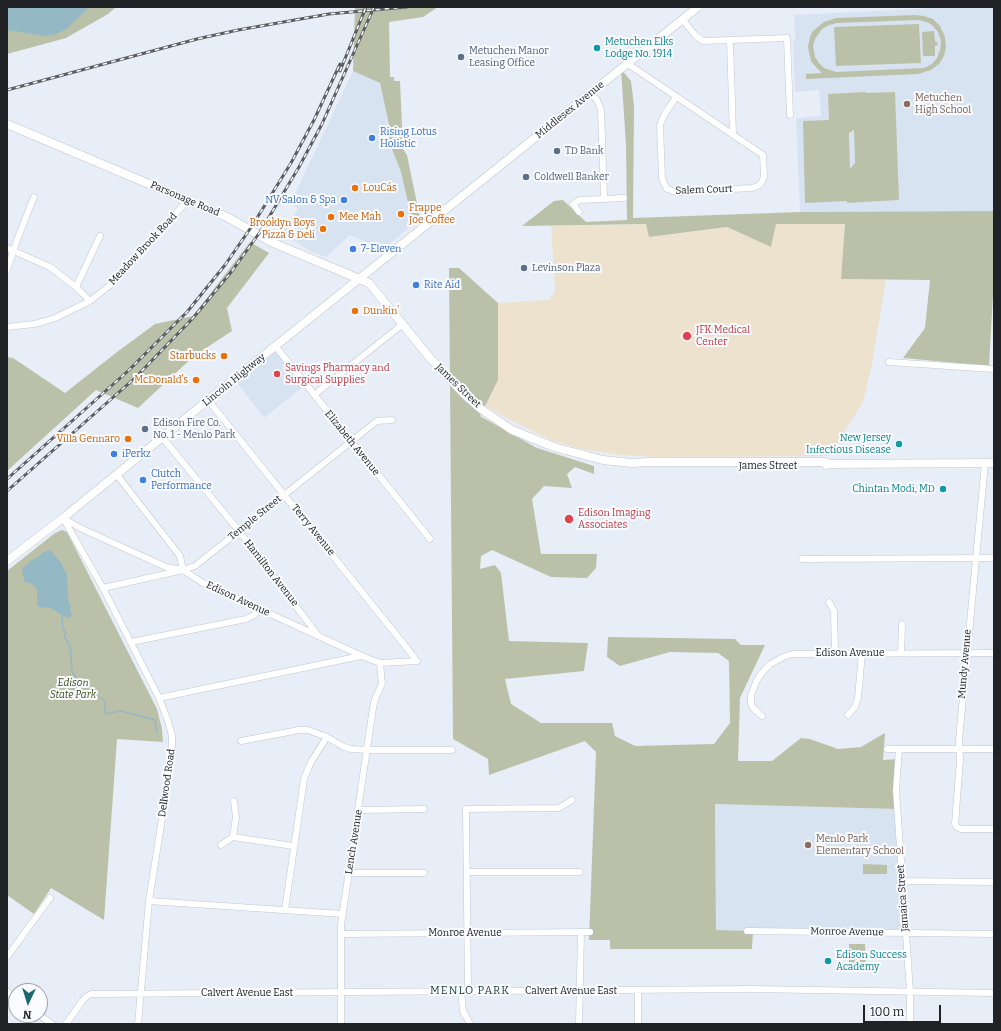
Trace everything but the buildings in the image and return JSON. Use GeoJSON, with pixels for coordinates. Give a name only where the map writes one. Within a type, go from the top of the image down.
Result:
{"type":"FeatureCollection","features":[{"type":"Feature","properties":{"kind":"street","name":"Middlesex Avenue"},"geometry":{"type":"LineString","coordinates":[[442,213],[698,7]]}},
{"type":"Feature","properties":{"kind":"street"},"geometry":{"type":"LineString","coordinates":[[683,20],[699,39],[709,41],[787,38],[790,115]]}},
{"type":"Feature","properties":{"kind":"street"},"geometry":{"type":"LineString","coordinates":[[730,41],[733,134]]}},
{"type":"Feature","properties":{"kind":"street"},"geometry":{"type":"LineString","coordinates":[[628,64],[733,134]]}},
{"type":"Feature","properties":{"kind":"street"},"geometry":{"type":"LineString","coordinates":[[589,95],[597,100],[601,110],[604,199]]}},
{"type":"Feature","properties":{"kind":"street","name":"Salem Court"},"geometry":{"type":"LineString","coordinates":[[676,97],[664,115],[660,125],[662,179],[666,189],[676,192],[757,187],[762,182],[764,177],[763,155],[733,134]]}},
{"type":"Feature","properties":{"kind":"street","name":"Parsonage Road"},"geometry":{"type":"LineString","coordinates":[[7,124],[227,217],[271,242],[360,278]]}},
{"type":"Feature","properties":{"kind":"street"},"geometry":{"type":"LineString","coordinates":[[7,270],[10,250],[34,197]]}},
{"type":"Feature","properties":{"kind":"street"},"geometry":{"type":"LineString","coordinates":[[579,212],[573,204],[579,200],[624,198]]}},
{"type":"Feature","properties":{"kind":"street","name":"Meadow Brook Road"},"geometry":{"type":"LineString","coordinates":[[7,327],[34,324],[55,318],[90,301],[114,282],[188,200]]}},
{"type":"Feature","properties":{"kind":"street","name":"Lincoln Highway"},"geometry":{"type":"LineString","coordinates":[[7,560],[117,475],[208,400],[442,213]]}},
{"type":"Feature","properties":{"kind":"street"},"geometry":{"type":"LineString","coordinates":[[76,287],[100,236]]}},
{"type":"Feature","properties":{"kind":"street"},"geometry":{"type":"LineString","coordinates":[[10,250],[50,267],[76,287],[90,301]]}},
{"type":"Feature","properties":{"kind":"street","name":"James Street"},"geometry":{"type":"LineString","coordinates":[[360,278],[370,283],[430,358],[465,395],[481,409],[512,430],[554,447],[604,460],[632,463],[647,467],[994,463]]}},
{"type":"Feature","properties":{"kind":"street"},"geometry":{"type":"LineString","coordinates":[[314,395],[403,324]]}},
{"type":"Feature","properties":{"kind":"street","name":"Elizabeth Avenue"},"geometry":{"type":"LineString","coordinates":[[276,347],[430,539]]}},
{"type":"Feature","properties":{"kind":"street"},"geometry":{"type":"LineString","coordinates":[[889,362],[994,369]]}},
{"type":"Feature","properties":{"kind":"street","name":"Terry Avenue"},"geometry":{"type":"LineString","coordinates":[[208,400],[416,661]]}},
{"type":"Feature","properties":{"kind":"street","name":"Temple Street"},"geometry":{"type":"LineString","coordinates":[[103,588],[184,570],[195,566],[377,421],[392,420]]}},
{"type":"Feature","properties":{"kind":"street","name":"Hamilton Avenue"},"geometry":{"type":"LineString","coordinates":[[162,438],[239,531],[318,635]]}},
{"type":"Feature","properties":{"kind":"street","name":"Mundy Avenue"},"geometry":{"type":"LineString","coordinates":[[985,463],[966,653],[959,740],[960,760],[955,826],[961,829],[994,829]]}},
{"type":"Feature","properties":{"kind":"street"},"geometry":{"type":"LineString","coordinates":[[117,475],[180,556],[184,570]]}},
{"type":"Feature","properties":{"kind":"street","name":"Edison Avenue"},"geometry":{"type":"LineString","coordinates":[[63,518],[80,528],[166,567],[184,570],[203,583],[362,656],[380,663],[416,661]]}},
{"type":"Feature","properties":{"kind":"street","name":"Dellwood Road"},"geometry":{"type":"LineString","coordinates":[[63,518],[103,588],[131,642],[159,698],[170,728],[172,751],[149,901],[138,1024]]}},
{"type":"Feature","properties":{"kind":"street"},"geometry":{"type":"LineString","coordinates":[[802,559],[994,558]]}},
{"type":"Feature","properties":{"kind":"street"},"geometry":{"type":"LineString","coordinates":[[829,602],[834,611],[835,653]]}},
{"type":"Feature","properties":{"kind":"street"},"geometry":{"type":"LineString","coordinates":[[131,642],[246,619],[254,615],[259,609]]}},
{"type":"Feature","properties":{"kind":"street"},"geometry":{"type":"LineString","coordinates":[[901,653],[902,624]]}},
{"type":"Feature","properties":{"kind":"street"},"geometry":{"type":"LineString","coordinates":[[848,715],[855,707],[858,698],[862,653]]}},
{"type":"Feature","properties":{"kind":"street","name":"Edison Avenue"},"geometry":{"type":"LineString","coordinates":[[762,716],[753,708],[751,703],[751,695],[757,680],[760,674],[770,665],[783,657],[792,654],[994,653]]}},
{"type":"Feature","properties":{"kind":"street"},"geometry":{"type":"LineString","coordinates":[[159,698],[362,656]]}},
{"type":"Feature","properties":{"kind":"street","name":"Lench Avenue"},"geometry":{"type":"LineString","coordinates":[[342,1024],[341,934],[343,914],[373,708],[375,699],[382,684],[380,663]]}},
{"type":"Feature","properties":{"kind":"street"},"geometry":{"type":"LineString","coordinates":[[241,741],[299,730],[313,731],[344,747],[367,750],[452,750]]}},
{"type":"Feature","properties":{"kind":"street"},"geometry":{"type":"LineString","coordinates":[[285,910],[293,846],[304,779],[311,762],[327,737]]}},
{"type":"Feature","properties":{"kind":"street"},"geometry":{"type":"LineString","coordinates":[[887,749],[994,749]]}},
{"type":"Feature","properties":{"kind":"street","name":"Jamaica Street"},"geometry":{"type":"LineString","coordinates":[[899,749],[896,790],[910,991],[910,1024]]}},
{"type":"Feature","properties":{"kind":"street"},"geometry":{"type":"LineString","coordinates":[[470,1024],[463,1011],[468,933],[466,809],[559,808],[572,800]]}},
{"type":"Feature","properties":{"kind":"street"},"geometry":{"type":"LineString","coordinates":[[233,837],[236,817],[234,802]]}},
{"type":"Feature","properties":{"kind":"street"},"geometry":{"type":"LineString","coordinates":[[359,810],[424,809]]}},
{"type":"Feature","properties":{"kind":"street"},"geometry":{"type":"LineString","coordinates":[[221,844],[233,837],[293,846]]}},
{"type":"Feature","properties":{"kind":"street"},"geometry":{"type":"LineString","coordinates":[[468,872],[580,872]]}},
{"type":"Feature","properties":{"kind":"street"},"geometry":{"type":"LineString","coordinates":[[349,873],[424,873]]}},
{"type":"Feature","properties":{"kind":"street"},"geometry":{"type":"LineString","coordinates":[[902,881],[994,882]]}},
{"type":"Feature","properties":{"kind":"street"},"geometry":{"type":"LineString","coordinates":[[7,957],[50,898]]}},
{"type":"Feature","properties":{"kind":"street"},"geometry":{"type":"LineString","coordinates":[[149,901],[343,914]]}},
{"type":"Feature","properties":{"kind":"street","name":"Monroe Avenue"},"geometry":{"type":"LineString","coordinates":[[747,931],[994,934]]}},
{"type":"Feature","properties":{"kind":"street"},"geometry":{"type":"LineString","coordinates":[[579,1024],[581,932]]}},
{"type":"Feature","properties":{"kind":"street","name":"Monroe Avenue"},"geometry":{"type":"LineString","coordinates":[[341,934],[590,932]]}},
{"type":"Feature","properties":{"kind":"street","name":"Calvert Avenue East"},"geometry":{"type":"LineString","coordinates":[[66,1024],[80,1003],[91,994],[752,989],[994,992]]}},
{"type":"Feature","properties":{"kind":"street"},"geometry":{"type":"LineString","coordinates":[[638,991],[638,1024]]}},
{"type":"Feature","properties":{"kind":"shaded area"},"geometry":{"type":"Polygon","coordinates":[[[7,7],[89,7],[68,28],[57,34],[45,36],[7,30],[7,7]]]}},
{"type":"Feature","properties":{"kind":"shaded area","name":"Metuchen High School"},"geometry":{"type":"Polygon","coordinates":[[[956,7],[994,7],[994,211],[800,212],[796,118],[821,116],[819,90],[795,92],[793,40],[795,40],[794,15],[956,7]]]}},
{"type":"Feature","properties":{"kind":"shaded area"},"geometry":{"type":"Polygon","coordinates":[[[353,71],[380,83],[391,134],[389,144],[401,172],[413,224],[383,250],[350,235],[326,257],[312,252],[281,233],[298,209],[293,205],[292,200],[353,71]]]}},
{"type":"Feature","properties":{"kind":"shaded area","name":"JFK Medical Center"},"geometry":{"type":"Polygon","coordinates":[[[646,224],[650,237],[727,227],[771,247],[776,224],[845,224],[841,279],[886,280],[871,369],[863,402],[829,456],[659,457],[619,455],[581,449],[551,440],[482,404],[498,380],[498,303],[549,300],[555,291],[551,226],[646,224]]]}},
{"type":"Feature","properties":{"kind":"shaded area"},"geometry":{"type":"Polygon","coordinates":[[[276,347],[305,385],[264,418],[234,379],[276,347]]]}},
{"type":"Feature","properties":{"kind":"shaded area"},"geometry":{"type":"Polygon","coordinates":[[[49,550],[62,564],[67,576],[68,600],[71,606],[70,611],[72,615],[70,618],[49,607],[40,608],[37,605],[37,591],[35,587],[24,581],[22,568],[31,560],[49,550]]]}},
{"type":"Feature","properties":{"kind":"shaded area","name":"Menlo Park Elementary School"},"geometry":{"type":"Polygon","coordinates":[[[715,804],[897,809],[906,933],[716,930],[715,804]]]}},
{"type":"Feature","properties":{"kind":"green space"},"geometry":{"type":"Polygon","coordinates":[[[7,7],[116,7],[108,14],[66,38],[7,54],[7,7]]]}},
{"type":"Feature","properties":{"kind":"green space"},"geometry":{"type":"Polygon","coordinates":[[[355,7],[438,7],[423,17],[389,22],[390,77],[394,77],[394,81],[400,81],[403,149],[407,155],[420,218],[413,224],[401,172],[387,137],[391,134],[380,83],[353,71],[355,7]]]}},
{"type":"Feature","properties":{"kind":"green space"},"geometry":{"type":"Polygon","coordinates":[[[915,15],[933,19],[940,26],[945,37],[946,47],[944,56],[939,64],[931,70],[918,74],[806,79],[806,74],[822,73],[811,61],[808,47],[810,37],[813,31],[824,22],[836,18],[915,15]],[[918,20],[837,23],[829,25],[822,29],[815,39],[813,46],[815,57],[824,68],[836,72],[924,68],[932,64],[937,58],[941,41],[938,32],[927,22],[918,20]]]}},
{"type":"Feature","properties":{"kind":"green space"},"geometry":{"type":"Polygon","coordinates":[[[919,24],[921,63],[836,66],[834,27],[919,24]]]}},
{"type":"Feature","properties":{"kind":"green space"},"geometry":{"type":"Polygon","coordinates":[[[934,31],[935,41],[938,45],[935,46],[935,56],[923,56],[922,32],[934,31]]]}},
{"type":"Feature","properties":{"kind":"green space"},"geometry":{"type":"Polygon","coordinates":[[[621,69],[631,81],[634,106],[633,218],[800,212],[994,211],[994,277],[989,366],[903,358],[925,328],[930,280],[841,279],[845,224],[776,224],[771,247],[727,227],[649,237],[646,224],[522,226],[554,201],[563,200],[586,222],[627,220],[626,145],[621,69]]]}},
{"type":"Feature","properties":{"kind":"green space"},"geometry":{"type":"Polygon","coordinates":[[[895,92],[899,200],[847,203],[847,201],[805,203],[803,121],[829,120],[828,94],[895,92]],[[854,130],[849,133],[850,169],[855,163],[854,130]]]}},
{"type":"Feature","properties":{"kind":"green space"},"geometry":{"type":"Polygon","coordinates":[[[250,242],[269,253],[227,308],[232,331],[194,356],[138,408],[96,390],[7,471],[7,357],[13,358],[65,393],[155,324],[193,316],[250,242]]]}},
{"type":"Feature","properties":{"kind":"green space"},"geometry":{"type":"Polygon","coordinates":[[[449,268],[459,268],[498,303],[498,380],[480,416],[537,448],[594,466],[594,474],[575,467],[567,474],[572,488],[544,486],[532,499],[541,554],[597,554],[596,568],[587,578],[551,577],[492,550],[481,556],[480,569],[495,565],[501,573],[509,641],[588,643],[584,671],[505,679],[511,704],[541,723],[612,723],[615,736],[635,746],[714,744],[730,723],[729,661],[718,653],[670,652],[620,666],[607,657],[608,637],[735,639],[741,645],[765,645],[740,698],[738,761],[772,761],[801,738],[810,739],[838,749],[861,747],[885,733],[883,760],[898,759],[897,809],[715,804],[716,930],[753,931],[752,949],[610,949],[610,940],[589,940],[596,752],[585,741],[489,775],[488,759],[453,739],[449,268]]]}},
{"type":"Feature","properties":{"kind":"green space","name":"Edison State Park"},"geometry":{"type":"Polygon","coordinates":[[[62,530],[67,532],[157,709],[162,729],[163,742],[117,739],[104,920],[51,888],[34,914],[7,895],[7,571],[55,533],[62,530]]]}},
{"type":"Feature","properties":{"kind":"green space"},"geometry":{"type":"Polygon","coordinates":[[[863,864],[887,865],[887,874],[863,874],[863,864]]]}},
{"type":"Feature","properties":{"kind":"green space"},"geometry":{"type":"Polygon","coordinates":[[[849,944],[865,944],[866,968],[849,967],[849,944]]]}},
{"type":"Feature","properties":{"kind":"waterway"},"geometry":{"type":"LineString","coordinates":[[62,615],[63,629],[66,632],[64,636],[70,646],[72,671],[77,679],[73,687],[75,691],[80,690],[86,694],[102,698],[105,702],[105,714],[121,711],[155,720],[157,733]]}},
{"type":"Feature","properties":{"kind":"railway"},"geometry":{"type":"LineString","coordinates":[[340,71],[366,7]]}},
{"type":"Feature","properties":{"kind":"railway"},"geometry":{"type":"LineString","coordinates":[[7,491],[135,378],[193,318],[232,271],[260,232],[299,167],[322,124],[374,7]]}},
{"type":"Feature","properties":{"kind":"railway"},"geometry":{"type":"LineString","coordinates":[[7,90],[197,39],[238,30],[329,14],[407,7]]}},
{"type":"Feature","properties":{"kind":"railway"},"geometry":{"type":"LineString","coordinates":[[7,479],[128,371],[187,312],[225,265],[252,226],[291,163],[314,120],[340,64]]}},
{"type":"Feature","properties":{"kind":"place","name":"Metuchen Elks Lodge No. 1914"},"geometry":{"type":"Point","coordinates":[597,48]}},
{"type":"Feature","properties":{"kind":"place","name":"Metuchen Manor Leasing Office"},"geometry":{"type":"Point","coordinates":[461,57]}},
{"type":"Feature","properties":{"kind":"place","name":"Metuchen High School"},"geometry":{"type":"Point","coordinates":[907,104]}},
{"type":"Feature","properties":{"kind":"place","name":"Rising Lotus Holistic"},"geometry":{"type":"Point","coordinates":[372,138]}},
{"type":"Feature","properties":{"kind":"place","name":"TD Bank"},"geometry":{"type":"Point","coordinates":[557,151]}},
{"type":"Feature","properties":{"kind":"place","name":"Coldwell Banker"},"geometry":{"type":"Point","coordinates":[526,177]}},
{"type":"Feature","properties":{"kind":"place","name":"LouCás"},"geometry":{"type":"Point","coordinates":[355,188]}},
{"type":"Feature","properties":{"kind":"place","name":"NV Salon & Spa"},"geometry":{"type":"Point","coordinates":[344,200]}},
{"type":"Feature","properties":{"kind":"place","name":"Frappe Joe Coffee"},"geometry":{"type":"Point","coordinates":[401,214]}},
{"type":"Feature","properties":{"kind":"place","name":"Mee Mah"},"geometry":{"type":"Point","coordinates":[331,217]}},
{"type":"Feature","properties":{"kind":"place","name":"Brooklyn Boys Pizza & Deli"},"geometry":{"type":"Point","coordinates":[323,229]}},
{"type":"Feature","properties":{"kind":"place","name":"7-Eleven"},"geometry":{"type":"Point","coordinates":[353,249]}},
{"type":"Feature","properties":{"kind":"place","name":"Levinson Plaza"},"geometry":{"type":"Point","coordinates":[524,268]}},
{"type":"Feature","properties":{"kind":"place","name":"Rite Aid"},"geometry":{"type":"Point","coordinates":[416,285]}},
{"type":"Feature","properties":{"kind":"place","name":"Dunkin'"},"geometry":{"type":"Point","coordinates":[355,311]}},
{"type":"Feature","properties":{"kind":"place","name":"JFK Medical Center"},"geometry":{"type":"Point","coordinates":[687,336]}},
{"type":"Feature","properties":{"kind":"place","name":"Starbucks"},"geometry":{"type":"Point","coordinates":[224,356]}},
{"type":"Feature","properties":{"kind":"place","name":"Savings Pharmacy and Surgical Supplies"},"geometry":{"type":"Point","coordinates":[277,374]}},
{"type":"Feature","properties":{"kind":"place","name":"McDonald's"},"geometry":{"type":"Point","coordinates":[196,380]}},
{"type":"Feature","properties":{"kind":"place","name":"Edison Fire Co. No. 1 - Menlo Park"},"geometry":{"type":"Point","coordinates":[145,429]}},
{"type":"Feature","properties":{"kind":"place","name":"Villa Gennaro"},"geometry":{"type":"Point","coordinates":[128,439]}},
{"type":"Feature","properties":{"kind":"place","name":"New Jersey Infectious Disease"},"geometry":{"type":"Point","coordinates":[899,444]}},
{"type":"Feature","properties":{"kind":"place","name":"iPerkz"},"geometry":{"type":"Point","coordinates":[114,454]}},
{"type":"Feature","properties":{"kind":"place","name":"Clutch Performance"},"geometry":{"type":"Point","coordinates":[143,480]}},
{"type":"Feature","properties":{"kind":"place","name":"Chintan Modi, MD"},"geometry":{"type":"Point","coordinates":[943,489]}},
{"type":"Feature","properties":{"kind":"place","name":"Edison Imaging Associates"},"geometry":{"type":"Point","coordinates":[569,519]}},
{"type":"Feature","properties":{"kind":"place","name":"Menlo Park Elementary School"},"geometry":{"type":"Point","coordinates":[808,845]}},
{"type":"Feature","properties":{"kind":"place","name":"Edison Success Academy"},"geometry":{"type":"Point","coordinates":[828,961]}},
{"type":"Feature","properties":{"kind":"district","name":"MENLO PARK"},"geometry":{"type":"Point","coordinates":[470,991]}}]}
